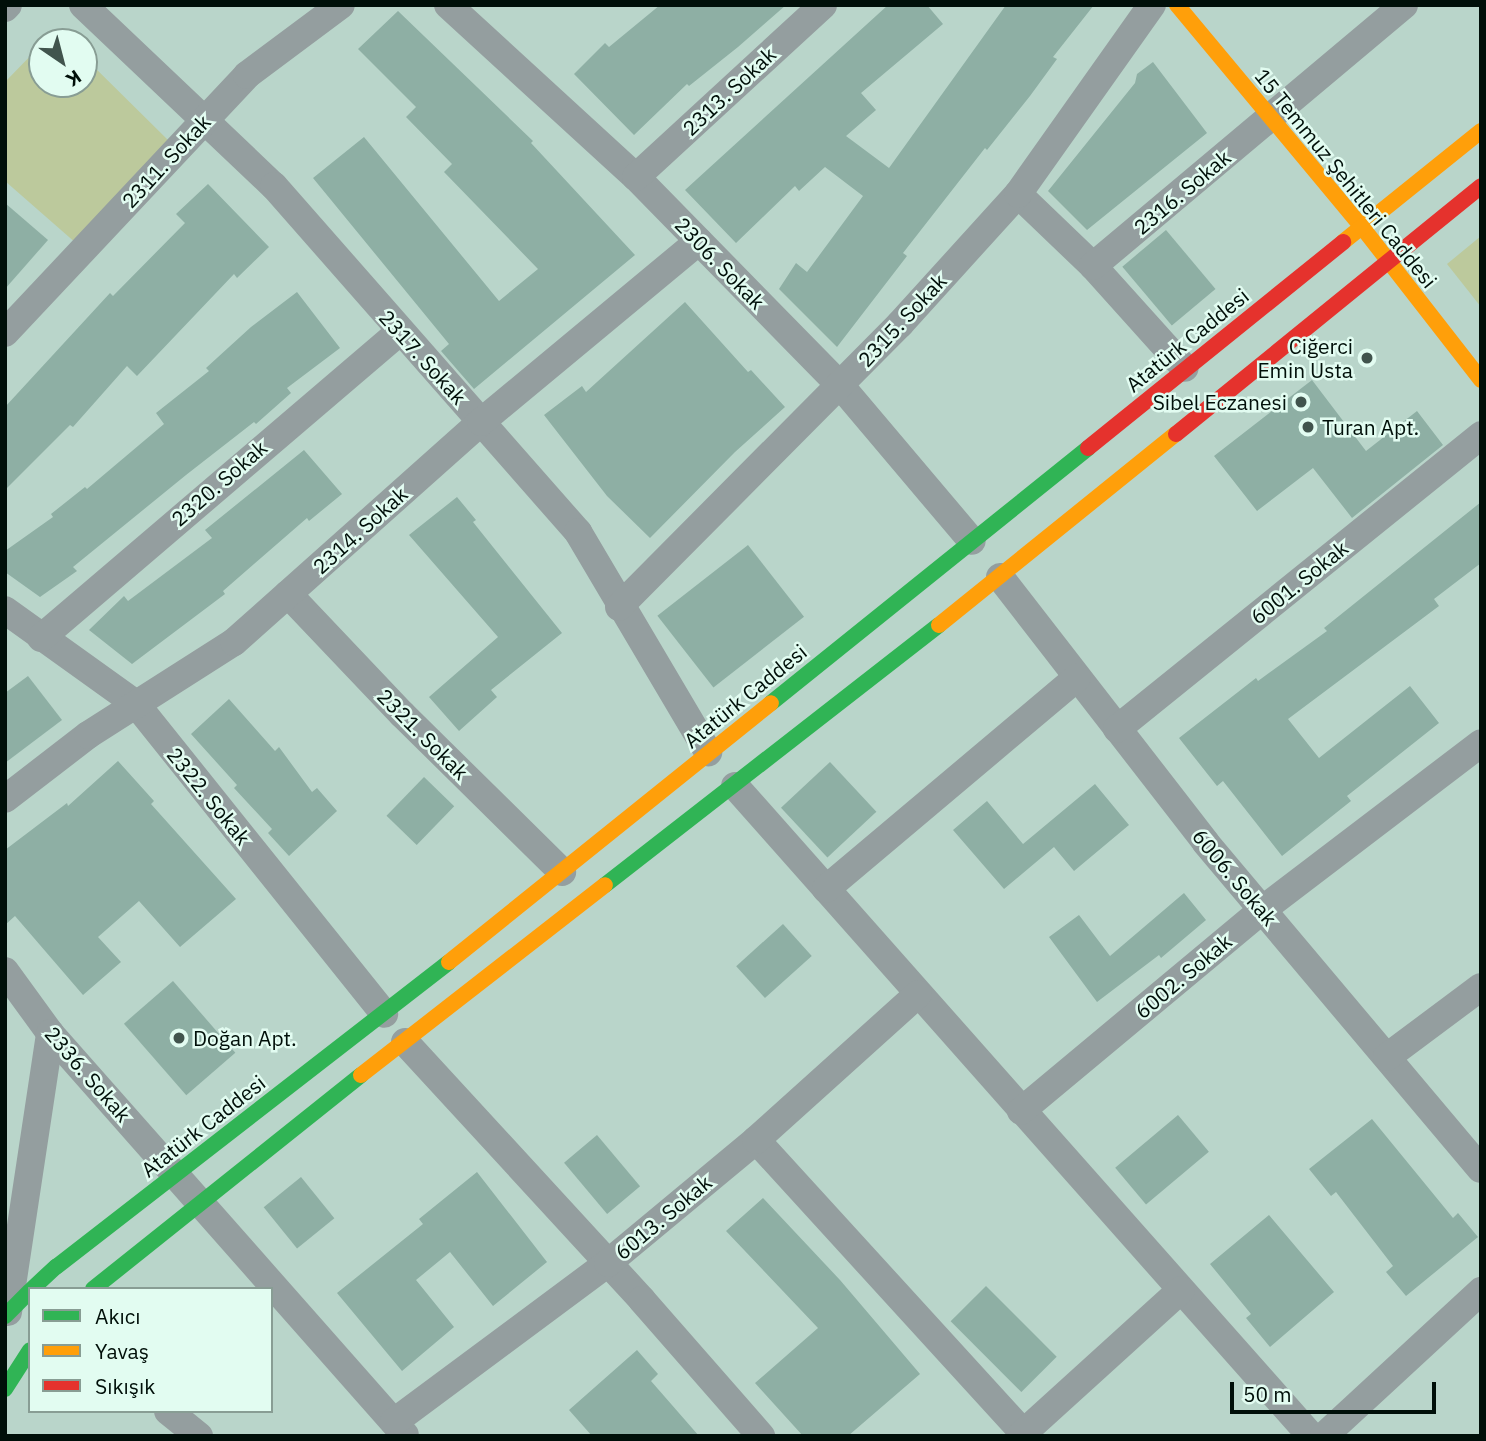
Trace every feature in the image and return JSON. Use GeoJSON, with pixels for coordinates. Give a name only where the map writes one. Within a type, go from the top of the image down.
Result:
{"type":"FeatureCollection","features":[{"type":"Feature","properties":{"kind":"main road","name":"15 Temmuz Şehitleri Caddesi"},"geometry":{"type":"LineString","coordinates":[[1177,5],[1362,227],[1481,380]]}},
{"type":"Feature","properties":{"kind":"main road","name":"Atatürk Caddesi"},"geometry":{"type":"LineString","coordinates":[[34,1287],[56,1267],[384,1014],[562,872],[1481,131]]}},
{"type":"Feature","properties":{"kind":"main road"},"geometry":{"type":"LineString","coordinates":[[95,1287],[200,1201],[1000,578],[1481,186]]}},
{"type":"Feature","properties":{"kind":"main road","name":"Atatürk Caddesi"},"geometry":{"type":"LineString","coordinates":[[6,1314],[28,1293]]}},
{"type":"Feature","properties":{"kind":"main road"},"geometry":{"type":"LineString","coordinates":[[5,1389],[28,1353]]}},
{"type":"Feature","properties":{"kind":"street","name":"2317. Sokak"},"geometry":{"type":"LineString","coordinates":[[83,5],[274,187],[578,532],[619,607],[708,752]]}},
{"type":"Feature","properties":{"kind":"street","name":"2311. Sokak"},"geometry":{"type":"LineString","coordinates":[[5,333],[247,75],[341,5]]}},
{"type":"Feature","properties":{"kind":"street","name":"2306. Sokak"},"geometry":{"type":"LineString","coordinates":[[448,5],[636,177],[840,385],[972,541]]}},
{"type":"Feature","properties":{"kind":"street","name":"2313. Sokak"},"geometry":{"type":"LineString","coordinates":[[636,177],[823,5]]}},
{"type":"Feature","properties":{"kind":"street","name":"2315. Sokak"},"geometry":{"type":"LineString","coordinates":[[619,607],[840,385],[1018,194],[1152,5]]}},
{"type":"Feature","properties":{"kind":"street","name":"2316. Sokak"},"geometry":{"type":"LineString","coordinates":[[1093,266],[1404,5]]}},
{"type":"Feature","properties":{"kind":"street"},"geometry":{"type":"LineString","coordinates":[[1018,194],[1093,266],[1185,368]]}},
{"type":"Feature","properties":{"kind":"street","name":"2314. Sokak"},"geometry":{"type":"LineString","coordinates":[[5,799],[88,735],[233,642],[481,422],[699,241]]}},
{"type":"Feature","properties":{"kind":"street","name":"2320. Sokak"},"geometry":{"type":"LineString","coordinates":[[41,638],[399,331]]}},
{"type":"Feature","properties":{"kind":"street","name":"6001. Sokak"},"geometry":{"type":"LineString","coordinates":[[1117,729],[1481,435]]}},
{"type":"Feature","properties":{"kind":"street","name":"6006. Sokak"},"geometry":{"type":"LineString","coordinates":[[1000,578],[1262,910],[1481,1169]]}},
{"type":"Feature","properties":{"kind":"street","name":"2321. Sokak"},"geometry":{"type":"LineString","coordinates":[[288,594],[402,714],[562,872]]}},
{"type":"Feature","properties":{"kind":"street","name":"2322. Sokak"},"geometry":{"type":"LineString","coordinates":[[5,610],[136,704],[384,1014]]}},
{"type":"Feature","properties":{"kind":"street"},"geometry":{"type":"LineString","coordinates":[[826,890],[1077,678]]}},
{"type":"Feature","properties":{"kind":"street","name":"6002. Sokak"},"geometry":{"type":"LineString","coordinates":[[1021,1111],[1262,910],[1481,743]]}},
{"type":"Feature","properties":{"kind":"street"},"geometry":{"type":"LineString","coordinates":[[735,786],[1311,1436]]}},
{"type":"Feature","properties":{"kind":"street","name":"2336. Sokak"},"geometry":{"type":"LineString","coordinates":[[5,971],[50,1032],[399,1429]]}},
{"type":"Feature","properties":{"kind":"street"},"geometry":{"type":"LineString","coordinates":[[1387,1058],[1481,986]]}},
{"type":"Feature","properties":{"kind":"street","name":"6013. Sokak"},"geometry":{"type":"LineString","coordinates":[[399,1429],[608,1263],[756,1140],[918,994]]}},
{"type":"Feature","properties":{"kind":"street"},"geometry":{"type":"LineString","coordinates":[[6,1314],[50,1032]]}},
{"type":"Feature","properties":{"kind":"street"},"geometry":{"type":"LineString","coordinates":[[405,1042],[608,1263],[761,1436]]}},
{"type":"Feature","properties":{"kind":"street"},"geometry":{"type":"LineString","coordinates":[[756,1140],[1023,1435],[1181,1290]]}},
{"type":"Feature","properties":{"kind":"street"},"geometry":{"type":"LineString","coordinates":[[1324,1436],[1481,1291]]}},
{"type":"Feature","properties":{"kind":"street"},"geometry":{"type":"LineString","coordinates":[[170,1413],[199,1436]]}},
{"type":"Feature","properties":{"kind":"green space"},"geometry":{"type":"Polygon","coordinates":[[[28,58],[28,98],[98,98],[98,71],[170,142],[77,244],[5,181],[5,82],[28,58]]]}},
{"type":"Feature","properties":{"kind":"green space"},"geometry":{"type":"Polygon","coordinates":[[[1481,236],[1481,307],[1447,264],[1481,236]]]}},
{"type":"Feature","properties":{"kind":"building"},"geometry":{"type":"Polygon","coordinates":[[[660,5],[786,5],[738,47],[689,86],[687,84],[634,135],[574,74],[605,43],[609,47],[660,5]]]}},
{"type":"Feature","properties":{"kind":"building"},"geometry":{"type":"Polygon","coordinates":[[[888,5],[927,5],[943,24],[861,93],[876,110],[846,136],[889,168],[1006,5],[1094,5],[1053,57],[1057,59],[1030,96],[987,150],[985,148],[903,253],[907,256],[837,347],[779,289],[796,263],[807,272],[863,196],[825,167],[799,191],[795,186],[736,243],[685,190],[888,5]]]}},
{"type":"Feature","properties":{"kind":"building"},"geometry":{"type":"Polygon","coordinates":[[[398,11],[533,141],[531,143],[635,255],[474,389],[441,351],[449,344],[313,178],[364,137],[499,301],[538,269],[444,172],[452,164],[406,117],[416,107],[358,49],[398,11]]]}},
{"type":"Feature","properties":{"kind":"building"},"geometry":{"type":"Polygon","coordinates":[[[1153,62],[1207,133],[1087,230],[1048,191],[1135,83],[1137,74],[1153,62]]]}},
{"type":"Feature","properties":{"kind":"building"},"geometry":{"type":"Polygon","coordinates":[[[208,184],[269,247],[237,278],[234,274],[137,376],[127,366],[73,427],[70,425],[5,490],[5,407],[110,293],[113,296],[185,223],[176,214],[208,184]]]}},
{"type":"Feature","properties":{"kind":"building"},"geometry":{"type":"Polygon","coordinates":[[[5,203],[48,240],[5,289],[5,203]]]}},
{"type":"Feature","properties":{"kind":"building"},"geometry":{"type":"Polygon","coordinates":[[[1166,230],[1215,289],[1172,326],[1122,267],[1166,230]]]}},
{"type":"Feature","properties":{"kind":"building"},"geometry":{"type":"Polygon","coordinates":[[[297,292],[340,348],[287,388],[291,393],[256,424],[254,422],[186,475],[73,567],[77,571],[40,597],[5,572],[5,551],[53,517],[51,514],[85,487],[87,489],[164,424],[156,413],[209,371],[206,368],[251,327],[297,292]]]}},
{"type":"Feature","properties":{"kind":"building"},"geometry":{"type":"Polygon","coordinates":[[[685,302],[748,372],[751,370],[785,407],[735,452],[650,538],[607,496],[544,415],[582,386],[586,392],[685,302]]]}},
{"type":"Feature","properties":{"kind":"building"},"geometry":{"type":"Polygon","coordinates":[[[1312,380],[1366,451],[1417,411],[1443,445],[1352,518],[1313,468],[1257,511],[1214,456],[1312,380]]]}},
{"type":"Feature","properties":{"kind":"building"},"geometry":{"type":"Polygon","coordinates":[[[304,450],[342,494],[309,521],[307,518],[223,591],[225,594],[132,664],[89,630],[124,596],[128,601],[212,538],[205,530],[304,450]]]}},
{"type":"Feature","properties":{"kind":"building"},"geometry":{"type":"Polygon","coordinates":[[[457,497],[476,520],[473,522],[562,633],[491,690],[497,697],[459,731],[429,697],[498,637],[409,535],[457,497]]]}},
{"type":"Feature","properties":{"kind":"building"},"geometry":{"type":"Polygon","coordinates":[[[1481,502],[1481,563],[1434,599],[1439,606],[1288,719],[1319,758],[1410,686],[1439,723],[1347,796],[1351,801],[1282,856],[1223,781],[1217,786],[1179,738],[1256,678],[1258,681],[1327,631],[1324,628],[1481,502]]]}},
{"type":"Feature","properties":{"kind":"building"},"geometry":{"type":"Polygon","coordinates":[[[748,545],[804,617],[713,688],[657,616],[748,545]]]}},
{"type":"Feature","properties":{"kind":"building"},"geometry":{"type":"Polygon","coordinates":[[[28,676],[62,720],[5,763],[5,693],[28,676]]]}},
{"type":"Feature","properties":{"kind":"building"},"geometry":{"type":"Polygon","coordinates":[[[229,699],[275,751],[279,747],[312,792],[317,788],[337,811],[289,856],[268,833],[272,829],[234,788],[237,785],[191,734],[229,699]]]}},
{"type":"Feature","properties":{"kind":"building"},"geometry":{"type":"Polygon","coordinates":[[[118,761],[154,801],[151,804],[236,899],[180,947],[139,901],[98,937],[121,962],[83,995],[15,916],[5,925],[5,850],[67,803],[68,806],[118,761]]]}},
{"type":"Feature","properties":{"kind":"building"},"geometry":{"type":"Polygon","coordinates":[[[830,762],[876,812],[827,857],[781,808],[830,762]]]}},
{"type":"Feature","properties":{"kind":"building"},"geometry":{"type":"Polygon","coordinates":[[[424,777],[454,806],[417,845],[386,816],[424,777]]]}},
{"type":"Feature","properties":{"kind":"building"},"geometry":{"type":"Polygon","coordinates":[[[1095,784],[1129,825],[1074,871],[1054,847],[1004,889],[953,830],[987,801],[1023,844],[1095,784]]]}},
{"type":"Feature","properties":{"kind":"building"},"geometry":{"type":"Polygon","coordinates":[[[1184,893],[1206,920],[1161,958],[1159,955],[1097,1002],[1049,937],[1079,915],[1110,956],[1184,893]]]}},
{"type":"Feature","properties":{"kind":"building"},"geometry":{"type":"Polygon","coordinates":[[[783,924],[812,956],[765,998],[736,966],[783,924]]]}},
{"type":"Feature","properties":{"kind":"building","name":"Doğan Apt."},"geometry":{"type":"Polygon","coordinates":[[[173,981],[235,1053],[186,1095],[124,1024],[173,981]]]}},
{"type":"Feature","properties":{"kind":"building"},"geometry":{"type":"Polygon","coordinates":[[[1178,1115],[1209,1152],[1146,1204],[1115,1168],[1178,1115]]]}},
{"type":"Feature","properties":{"kind":"building"},"geometry":{"type":"Polygon","coordinates":[[[1372,1119],[1453,1218],[1458,1213],[1478,1237],[1406,1296],[1386,1272],[1393,1266],[1336,1192],[1331,1196],[1309,1169],[1372,1119]]]}},
{"type":"Feature","properties":{"kind":"building"},"geometry":{"type":"Polygon","coordinates":[[[597,1135],[640,1186],[607,1214],[564,1163],[597,1135]]]}},
{"type":"Feature","properties":{"kind":"building"},"geometry":{"type":"Polygon","coordinates":[[[477,1172],[547,1262],[493,1306],[450,1252],[416,1280],[454,1327],[402,1371],[337,1293],[423,1224],[419,1219],[477,1172]]]}},
{"type":"Feature","properties":{"kind":"building"},"geometry":{"type":"Polygon","coordinates":[[[301,1177],[334,1218],[297,1248],[264,1207],[301,1177]]]}},
{"type":"Feature","properties":{"kind":"building"},"geometry":{"type":"Polygon","coordinates":[[[763,1198],[840,1280],[920,1374],[848,1436],[803,1436],[755,1383],[818,1328],[726,1231],[763,1198]]]}},
{"type":"Feature","properties":{"kind":"building"},"geometry":{"type":"Polygon","coordinates":[[[1269,1215],[1334,1292],[1270,1347],[1246,1318],[1251,1314],[1210,1264],[1269,1215]]]}},
{"type":"Feature","properties":{"kind":"building"},"geometry":{"type":"Polygon","coordinates":[[[986,1286],[1057,1357],[1021,1392],[951,1321],[986,1286]]]}},
{"type":"Feature","properties":{"kind":"building"},"geometry":{"type":"Polygon","coordinates":[[[637,1350],[658,1374],[651,1381],[699,1436],[592,1436],[569,1410],[637,1350]]]}},
{"type":"Feature","properties":{"kind":"traffic: fast"},"geometry":{"type":"LineString","coordinates":[[771,703],[1088,448]]}},
{"type":"Feature","properties":{"kind":"traffic: fast"},"geometry":{"type":"LineString","coordinates":[[605,885],[939,625]]}},
{"type":"Feature","properties":{"kind":"traffic: fast"},"geometry":{"type":"LineString","coordinates":[[34,1287],[56,1267],[449,962]]}},
{"type":"Feature","properties":{"kind":"traffic: fast"},"geometry":{"type":"LineString","coordinates":[[96,1287],[361,1075]]}},
{"type":"Feature","properties":{"kind":"traffic: fast"},"geometry":{"type":"LineString","coordinates":[[5,1316],[28,1293]]}},
{"type":"Feature","properties":{"kind":"traffic: fast"},"geometry":{"type":"LineString","coordinates":[[5,1389],[28,1353]]}},
{"type":"Feature","properties":{"kind":"traffic: slow"},"geometry":{"type":"LineString","coordinates":[[1177,5],[1362,227],[1481,380]]}},
{"type":"Feature","properties":{"kind":"traffic: slow"},"geometry":{"type":"LineString","coordinates":[[1343,242],[1481,131]]}},
{"type":"Feature","properties":{"kind":"traffic: slow"},"geometry":{"type":"LineString","coordinates":[[939,625],[1176,434]]}},
{"type":"Feature","properties":{"kind":"traffic: slow"},"geometry":{"type":"LineString","coordinates":[[449,962],[771,703]]}},
{"type":"Feature","properties":{"kind":"traffic: slow"},"geometry":{"type":"LineString","coordinates":[[361,1075],[605,885]]}},
{"type":"Feature","properties":{"kind":"traffic: jam"},"geometry":{"type":"LineString","coordinates":[[1176,434],[1481,186]]}},
{"type":"Feature","properties":{"kind":"traffic: jam"},"geometry":{"type":"LineString","coordinates":[[1088,448],[1343,242]]}},
{"type":"Feature","properties":{"kind":"place","name":"Ciğerci Emin Usta"},"geometry":{"type":"Point","coordinates":[1367,358]}},
{"type":"Feature","properties":{"kind":"place","name":"Sibel Eczanesi"},"geometry":{"type":"Point","coordinates":[1301,402]}},
{"type":"Feature","properties":{"kind":"place","name":"Turan Apt."},"geometry":{"type":"Point","coordinates":[1308,427]}},
{"type":"Feature","properties":{"kind":"place","name":"Doğan Apt."},"geometry":{"type":"Point","coordinates":[179,1038]}}]}
